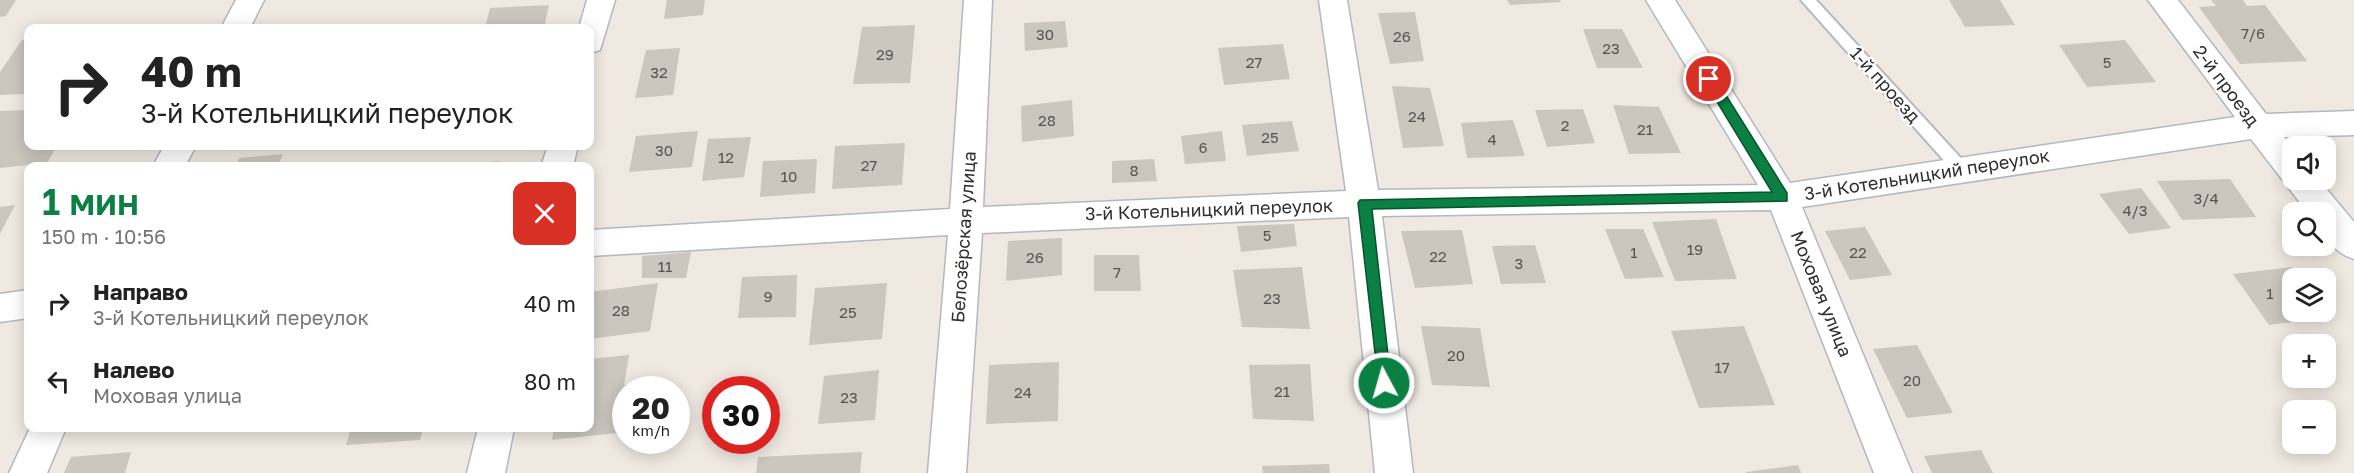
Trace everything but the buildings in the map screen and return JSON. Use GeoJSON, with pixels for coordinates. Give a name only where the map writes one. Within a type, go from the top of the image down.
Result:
{"type":"FeatureCollection","features":[{"type":"Feature","properties":{"kind":"street"},"geometry":{"type":"LineString","coordinates":[[238,24],[250,0]]}},
{"type":"Feature","properties":{"kind":"street"},"geometry":{"type":"LineString","coordinates":[[594,27],[601,0]]}},
{"type":"Feature","properties":{"kind":"street","name":"Белозёрская улица"},"geometry":{"type":"LineString","coordinates":[[947,473],[966,221],[978,0]]}},
{"type":"Feature","properties":{"kind":"street"},"geometry":{"type":"LineString","coordinates":[[1333,0],[1364,203],[1394,473]]}},
{"type":"Feature","properties":{"kind":"street","name":"Моховая улица"},"geometry":{"type":"LineString","coordinates":[[1660,0],[1782,197],[1893,473]]}},
{"type":"Feature","properties":{"kind":"street","name":"2-й проезд"},"geometry":{"type":"LineString","coordinates":[[2162,0],[2282,158]]}},
{"type":"Feature","properties":{"kind":"street","name":"3-й Котельницкий переулок"},"geometry":{"type":"LineString","coordinates":[[594,243],[966,221],[1364,203],[1782,197],[2256,126],[2354,123]]}},
{"type":"Feature","properties":{"kind":"street"},"geometry":{"type":"LineString","coordinates":[[2308,190],[2354,246]]}},
{"type":"Feature","properties":{"kind":"street"},"geometry":{"type":"LineString","coordinates":[[0,308],[24,305]]}},
{"type":"Feature","properties":{"kind":"street"},"geometry":{"type":"LineString","coordinates":[[28,473],[46,432]]}},
{"type":"Feature","properties":{"kind":"street"},"geometry":{"type":"LineString","coordinates":[[486,473],[495,432]]}},
{"type":"Feature","properties":{"kind":"lane","name":"1-й проезд"},"geometry":{"type":"LineString","coordinates":[[1808,0],[1962,170]]}},
{"type":"Feature","properties":{"kind":"route"},"geometry":{"type":"LineString","coordinates":[[1384,383],[1364,203],[1782,197],[1709,79]]}}]}
